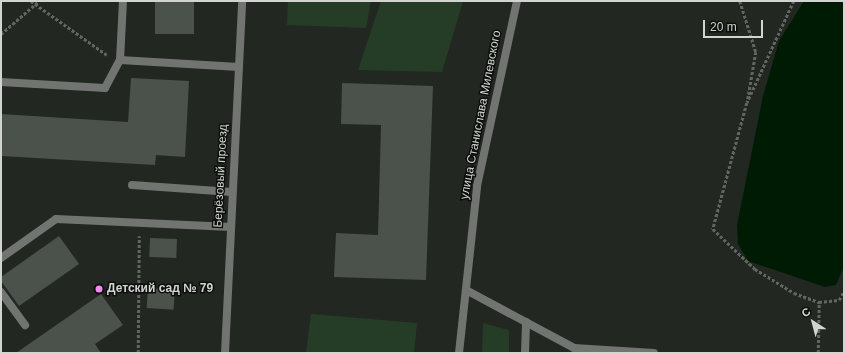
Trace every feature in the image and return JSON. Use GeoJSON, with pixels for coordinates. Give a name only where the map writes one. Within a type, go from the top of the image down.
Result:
{"type":"FeatureCollection","features":[{"type":"Feature","properties":{"kind":"street"},"geometry":{"type":"LineString","coordinates":[[1,82],[105,88],[120,60],[123,1]]}},
{"type":"Feature","properties":{"kind":"street","name":"Берёзовый проезд"},"geometry":{"type":"LineString","coordinates":[[225,353],[242,1]]}},
{"type":"Feature","properties":{"kind":"street","name":"улица Станислава Милевского"},"geometry":{"type":"LineString","coordinates":[[459,353],[476,186],[516,1]]}},
{"type":"Feature","properties":{"kind":"street"},"geometry":{"type":"LineString","coordinates":[[120,60],[238,68]]}},
{"type":"Feature","properties":{"kind":"street"},"geometry":{"type":"LineString","coordinates":[[132,185],[232,192]]}},
{"type":"Feature","properties":{"kind":"street"},"geometry":{"type":"LineString","coordinates":[[1,258],[56,219],[231,227]]}},
{"type":"Feature","properties":{"kind":"street"},"geometry":{"type":"LineString","coordinates":[[466,290],[574,348],[654,353]]}},
{"type":"Feature","properties":{"kind":"street"},"geometry":{"type":"LineString","coordinates":[[1,292],[25,325]]}},
{"type":"Feature","properties":{"kind":"street"},"geometry":{"type":"LineString","coordinates":[[525,353],[526,322]]}},
{"type":"Feature","properties":{"kind":"path"},"geometry":{"type":"LineString","coordinates":[[31,1],[104,54],[120,60]]}},
{"type":"Feature","properties":{"kind":"path"},"geometry":{"type":"LineString","coordinates":[[1,34],[39,1]]}},
{"type":"Feature","properties":{"kind":"path"},"geometry":{"type":"LineString","coordinates":[[740,1],[756,52],[747,103],[713,229],[755,269],[794,293],[819,302],[839,300],[844,291]]}},
{"type":"Feature","properties":{"kind":"path"},"geometry":{"type":"LineString","coordinates":[[747,103],[794,1]]}},
{"type":"Feature","properties":{"kind":"path"},"geometry":{"type":"LineString","coordinates":[[138,353],[139,222]]}},
{"type":"Feature","properties":{"kind":"path"},"geometry":{"type":"LineString","coordinates":[[818,353],[819,302]]}},
{"type":"Feature","properties":{"kind":"shaded area"},"geometry":{"type":"Polygon","coordinates":[[[288,1],[371,1],[366,28],[287,25],[288,1]]]}},
{"type":"Feature","properties":{"kind":"shaded area"},"geometry":{"type":"Polygon","coordinates":[[[381,1],[463,1],[442,72],[358,70],[381,1]]]}},
{"type":"Feature","properties":{"kind":"shaded area"},"geometry":{"type":"Polygon","coordinates":[[[804,1],[844,1],[844,266],[836,285],[825,287],[748,261],[738,244],[737,225],[763,96],[779,41],[804,1]]]}},
{"type":"Feature","properties":{"kind":"shaded area"},"geometry":{"type":"Polygon","coordinates":[[[311,314],[417,323],[414,353],[306,353],[311,314]]]}},
{"type":"Feature","properties":{"kind":"shaded area"},"geometry":{"type":"Polygon","coordinates":[[[483,323],[509,330],[509,353],[482,353],[483,323]]]}},
{"type":"Feature","properties":{"kind":"building"},"geometry":{"type":"Polygon","coordinates":[[[155,1],[194,1],[194,34],[155,34],[155,1]]]}},
{"type":"Feature","properties":{"kind":"building"},"geometry":{"type":"Polygon","coordinates":[[[131,78],[189,81],[185,157],[156,155],[155,165],[1,156],[1,114],[128,122],[131,78]]]}},
{"type":"Feature","properties":{"kind":"building"},"geometry":{"type":"Polygon","coordinates":[[[342,83],[433,86],[426,280],[334,277],[336,233],[378,235],[381,125],[341,124],[342,83]]]}},
{"type":"Feature","properties":{"kind":"building"},"geometry":{"type":"Polygon","coordinates":[[[59,236],[79,264],[19,306],[1,281],[1,277],[59,236]]]}},
{"type":"Feature","properties":{"kind":"building"},"geometry":{"type":"Polygon","coordinates":[[[150,238],[177,239],[176,258],[149,257],[150,238]]]}},
{"type":"Feature","properties":{"kind":"building"},"geometry":{"type":"Polygon","coordinates":[[[148,288],[175,290],[174,310],[147,308],[148,288]]]}},
{"type":"Feature","properties":{"kind":"building"},"geometry":{"type":"Polygon","coordinates":[[[101,294],[123,325],[95,344],[101,353],[16,353],[101,294]]]}},
{"type":"Feature","properties":{"kind":"place","name":"Детский сад № 79"},"geometry":{"type":"Point","coordinates":[99,289]}}]}
